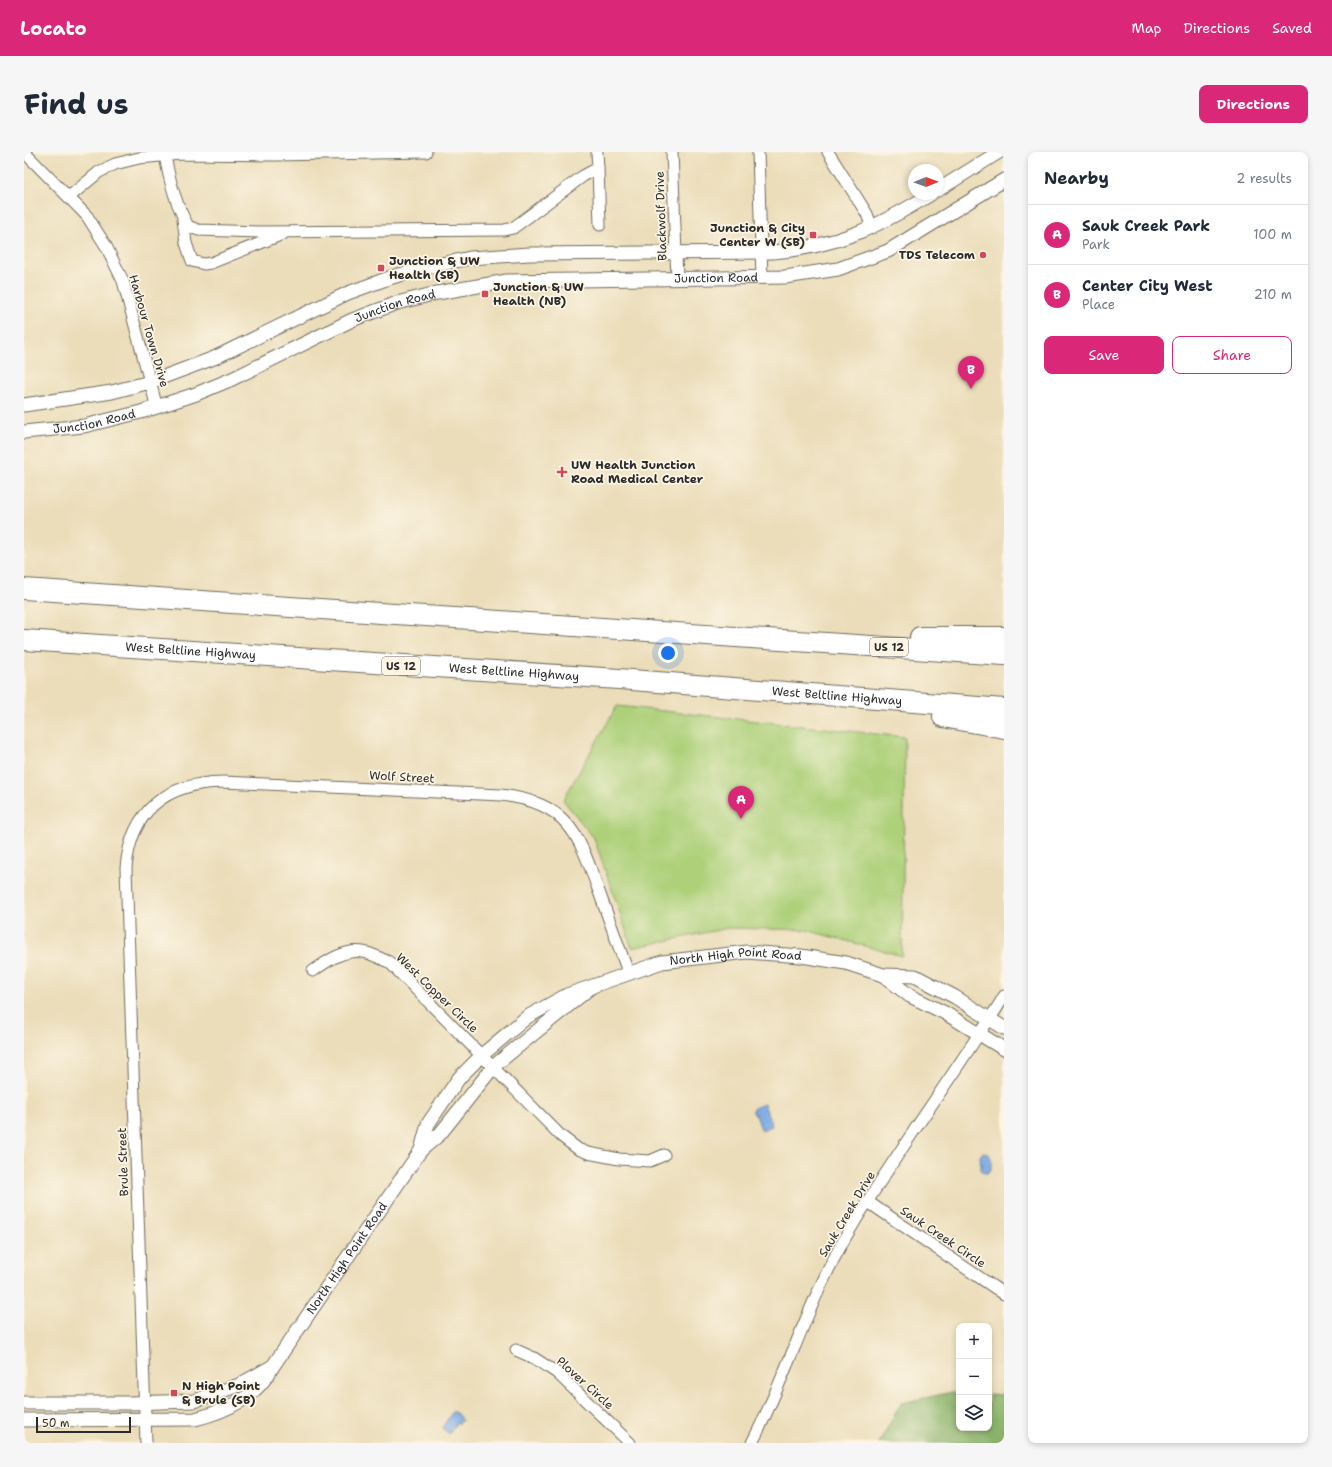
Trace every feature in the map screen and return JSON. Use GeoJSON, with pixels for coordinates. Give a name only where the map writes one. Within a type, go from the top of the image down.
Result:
{"type":"FeatureCollection","features":[{"type":"Feature","properties":{"kind":"highway","name":"US 12"},"geometry":{"type":"LineString","coordinates":[[24,589],[1004,655]]}},
{"type":"Feature","properties":{"kind":"highway"},"geometry":{"type":"LineString","coordinates":[[774,639],[884,636],[1004,637]]}},
{"type":"Feature","properties":{"kind":"highway","name":"West Beltline Highway"},"geometry":{"type":"LineString","coordinates":[[24,640],[619,679],[1004,709]]}},
{"type":"Feature","properties":{"kind":"highway"},"geometry":{"type":"LineString","coordinates":[[779,692],[970,720],[1004,728]]}},
{"type":"Feature","properties":{"kind":"street","name":"Harbour Town Drive"},"geometry":{"type":"LineString","coordinates":[[24,152],[87,216],[106,246],[123,281],[157,408]]}},
{"type":"Feature","properties":{"kind":"street"},"geometry":{"type":"LineString","coordinates":[[69,198],[99,172],[115,164],[139,158],[181,153],[275,155],[426,152]]}},
{"type":"Feature","properties":{"kind":"street"},"geometry":{"type":"LineString","coordinates":[[597,152],[600,225]]}},
{"type":"Feature","properties":{"kind":"street","name":"Blackwolf Drive"},"geometry":{"type":"LineString","coordinates":[[672,152],[676,279]]}},
{"type":"Feature","properties":{"kind":"street"},"geometry":{"type":"LineString","coordinates":[[758,152],[762,278]]}},
{"type":"Feature","properties":{"kind":"street"},"geometry":{"type":"LineString","coordinates":[[828,152],[867,214],[872,228]]}},
{"type":"Feature","properties":{"kind":"street"},"geometry":{"type":"LineString","coordinates":[[944,186],[999,152]]}},
{"type":"Feature","properties":{"kind":"street"},"geometry":{"type":"LineString","coordinates":[[165,155],[168,172],[182,216],[186,243],[192,261],[204,264],[228,258],[289,231]]}},
{"type":"Feature","properties":{"kind":"street"},"geometry":{"type":"LineString","coordinates":[[182,216],[188,226],[198,230],[504,230],[513,228],[583,176],[598,168]]}},
{"type":"Feature","properties":{"kind":"street","name":"Junction Road"},"geometry":{"type":"LineString","coordinates":[[24,432],[84,426],[157,408],[232,380],[352,320],[397,303],[437,293],[507,281],[762,278],[809,275],[838,269],[888,251],[1004,180]]}},
{"type":"Feature","properties":{"kind":"street"},"geometry":{"type":"LineString","coordinates":[[24,405],[112,392],[150,382],[214,358],[348,293],[389,278],[427,267],[470,258],[497,256],[761,251],[806,248],[850,237],[872,228],[921,200]]}},
{"type":"Feature","properties":{"kind":"street","name":"Wolf Street"},"geometry":{"type":"LineString","coordinates":[[126,880],[128,854],[138,826],[147,812],[159,800],[174,791],[192,785],[223,782],[517,797],[536,802],[548,808],[568,824],[576,834],[584,849],[628,972]]}},
{"type":"Feature","properties":{"kind":"street","name":"Brule Street"},"geometry":{"type":"LineString","coordinates":[[126,880],[146,1443]]}},
{"type":"Feature","properties":{"kind":"street","name":"West Copper Circle"},"geometry":{"type":"LineString","coordinates":[[313,971],[335,956],[357,951],[364,952],[389,962],[494,1066],[561,1136],[578,1149],[588,1153],[619,1159],[650,1160],[664,1155]]}},
{"type":"Feature","properties":{"kind":"street","name":"North High Point Road"},"geometry":{"type":"LineString","coordinates":[[421,1150],[428,1124],[460,1078],[482,1055],[527,1017],[567,995],[590,988],[628,972],[662,962],[746,952],[801,956],[846,963],[883,975],[915,976],[955,997],[1004,1028]]}},
{"type":"Feature","properties":{"kind":"street","name":"North High Point Road"},"geometry":{"type":"LineString","coordinates":[[883,975],[910,996],[945,1013],[1004,1049]]}},
{"type":"Feature","properties":{"kind":"street","name":"North High Point Road"},"geometry":{"type":"LineString","coordinates":[[24,1420],[194,1419],[212,1415],[232,1406],[246,1396],[265,1381],[273,1366],[421,1150],[440,1134],[494,1066],[590,988]]}},
{"type":"Feature","properties":{"kind":"street","name":"Sauk Creek Drive"},"geometry":{"type":"LineString","coordinates":[[752,1443],[766,1416],[808,1312],[839,1249],[868,1202],[1004,996]]}},
{"type":"Feature","properties":{"kind":"street","name":"Sauk Creek Circle"},"geometry":{"type":"LineString","coordinates":[[868,1202],[1004,1294]]}},
{"type":"Feature","properties":{"kind":"street","name":"Plover Circle"},"geometry":{"type":"LineString","coordinates":[[516,1350],[534,1358],[557,1372],[630,1443]]}},
{"type":"Feature","properties":{"kind":"street","name":"North High Point Road"},"geometry":{"type":"LineString","coordinates":[[24,1403],[181,1402],[205,1398],[239,1385],[273,1366]]}},
{"type":"Feature","properties":{"kind":"green space"},"geometry":{"type":"Polygon","coordinates":[[[617,706],[905,737],[902,956],[806,930],[728,928],[632,948],[594,838],[563,800],[617,706]]]}},
{"type":"Feature","properties":{"kind":"green space"},"geometry":{"type":"Polygon","coordinates":[[[952,1392],[956,1393],[956,1431],[992,1431],[992,1394],[1004,1395],[1004,1443],[879,1443],[901,1403],[952,1392]]]}},
{"type":"Feature","properties":{"kind":"water"},"geometry":{"type":"Polygon","coordinates":[[[764,1104],[772,1126],[761,1130],[756,1114],[754,1114],[752,1110],[764,1104]]]}},
{"type":"Feature","properties":{"kind":"water"},"geometry":{"type":"Polygon","coordinates":[[[983,1152],[989,1154],[991,1158],[991,1170],[987,1173],[984,1173],[981,1169],[980,1156],[983,1152]]]}},
{"type":"Feature","properties":{"kind":"water"},"geometry":{"type":"Polygon","coordinates":[[[453,1411],[461,1417],[460,1419],[462,1420],[459,1424],[457,1422],[449,1434],[442,1428],[453,1411]]]}},
{"type":"Feature","properties":{"kind":"place","name":"Junction & City Center W (SB)"},"geometry":{"type":"Point","coordinates":[813,235]}},
{"type":"Feature","properties":{"kind":"place","name":"TDS Telecom"},"geometry":{"type":"Point","coordinates":[983,255]}},
{"type":"Feature","properties":{"kind":"place","name":"Junction & UW Health (SB)"},"geometry":{"type":"Point","coordinates":[381,268]}},
{"type":"Feature","properties":{"kind":"place","name":"Junction & UW Health (NB)"},"geometry":{"type":"Point","coordinates":[485,294]}},
{"type":"Feature","properties":{"kind":"place","name":"Center City West"},"geometry":{"type":"Point","coordinates":[971,389]}},
{"type":"Feature","properties":{"kind":"place","name":"UW Health Junction Road Medical Center"},"geometry":{"type":"Point","coordinates":[562,472]}},
{"type":"Feature","properties":{"kind":"place","name":"Sauk Creek Park"},"geometry":{"type":"Point","coordinates":[741,819]}},
{"type":"Feature","properties":{"kind":"place","name":"N High Point & Brule (SB)"},"geometry":{"type":"Point","coordinates":[174,1393]}}]}
